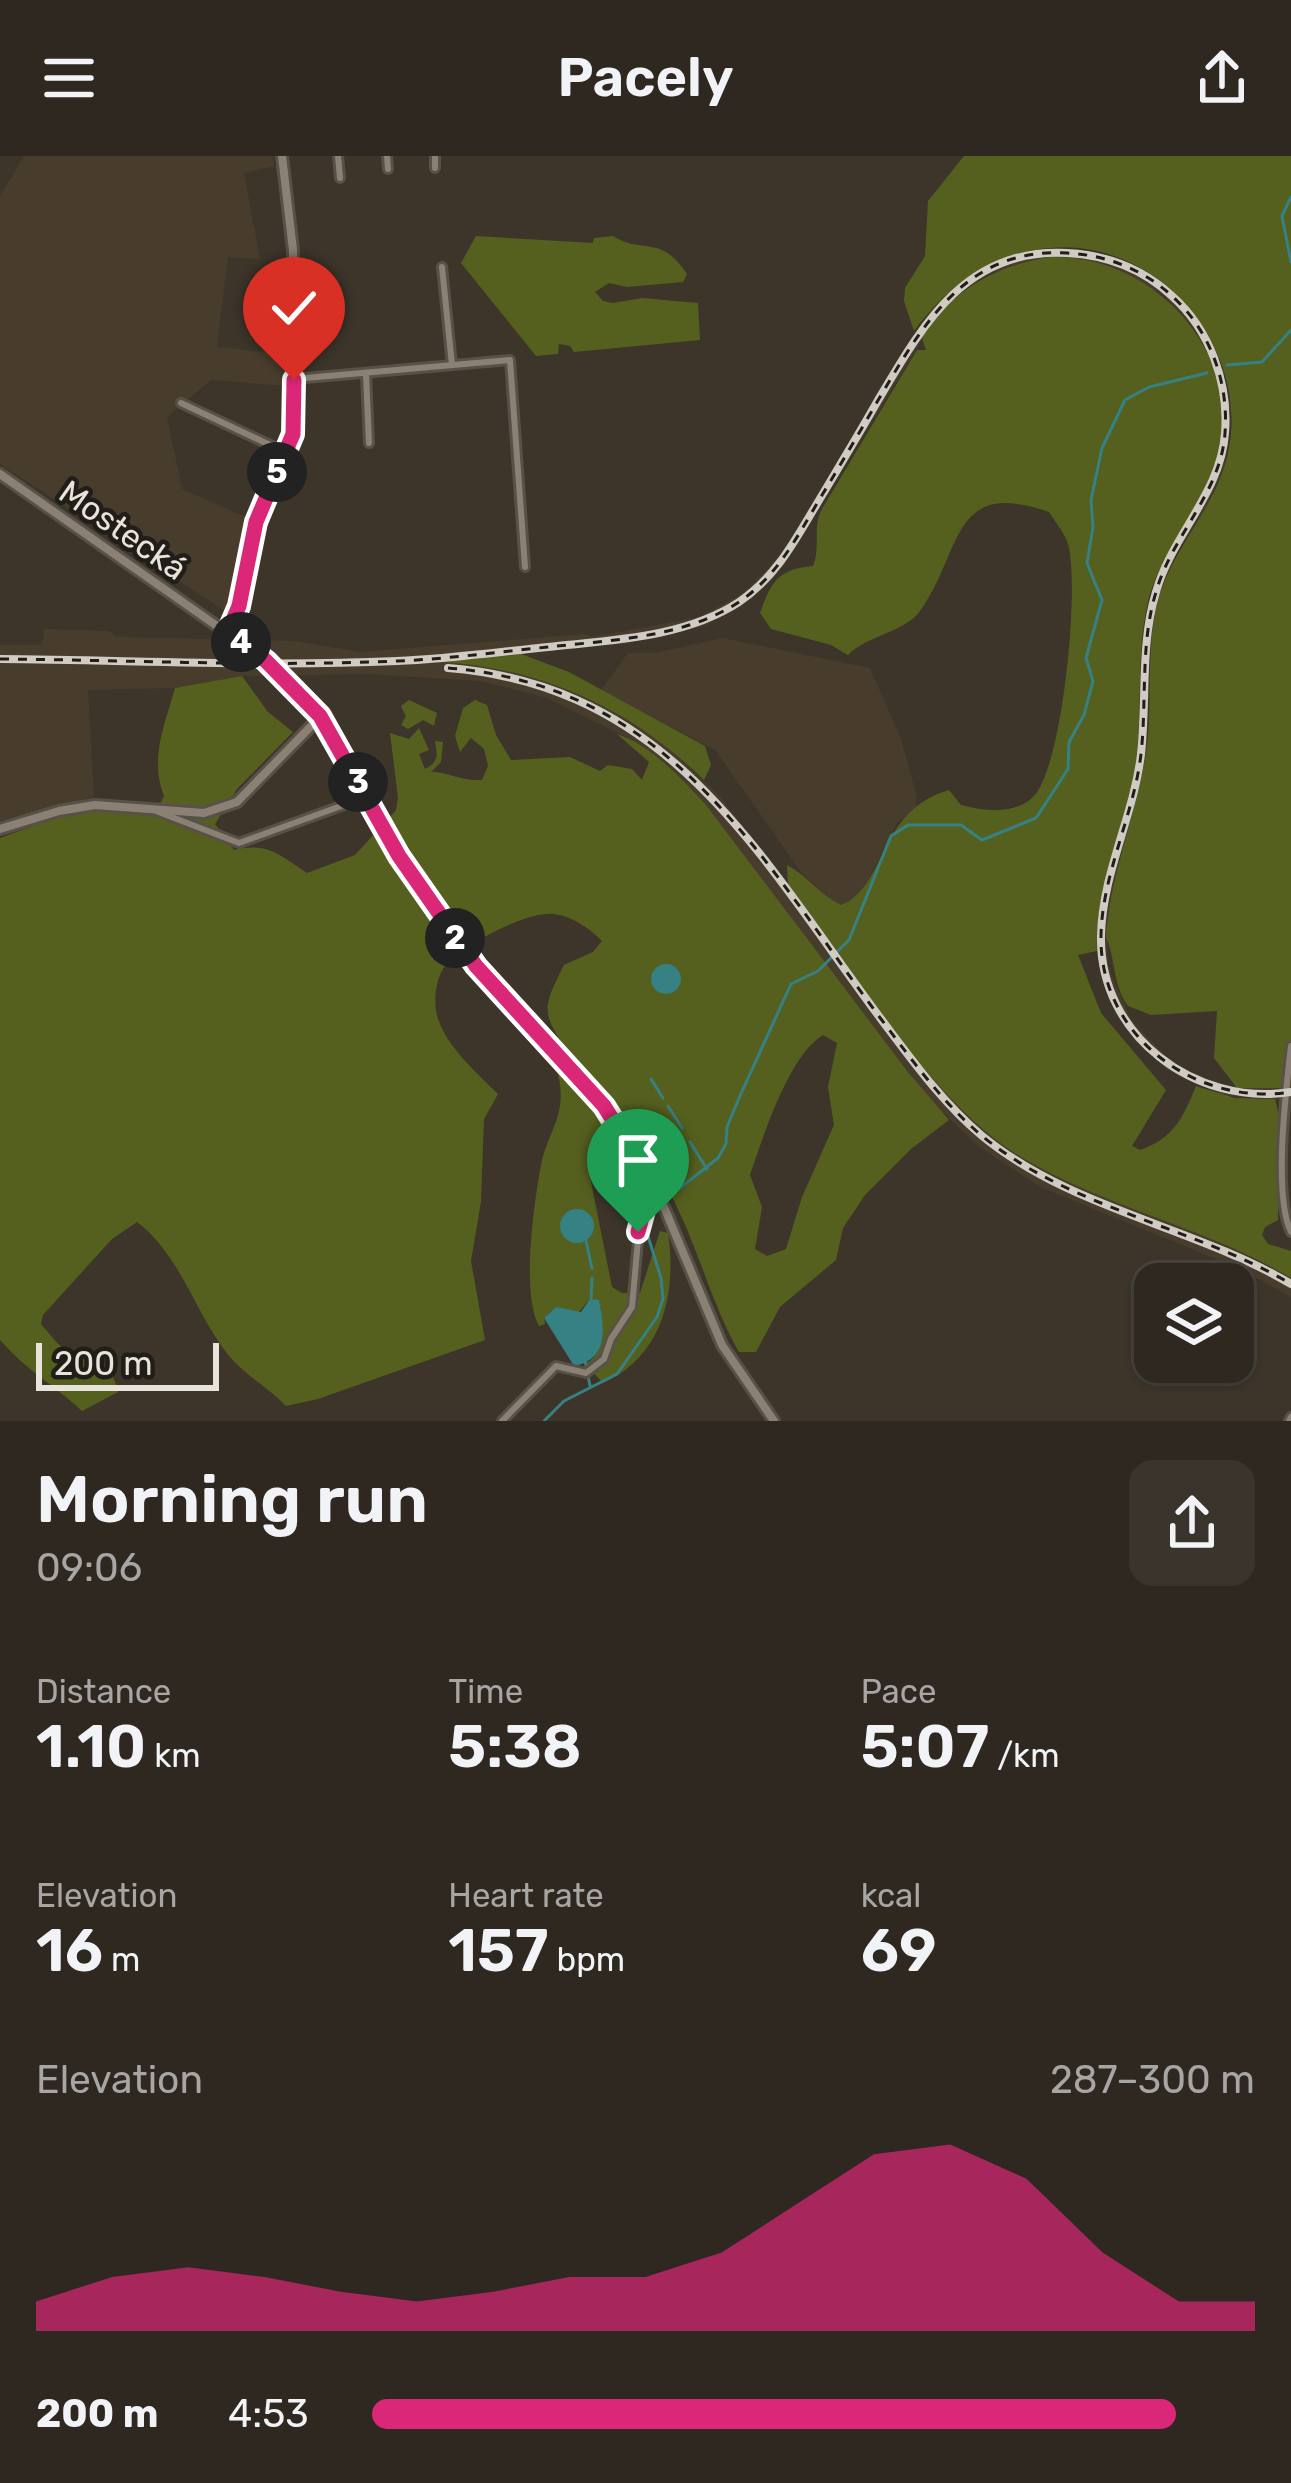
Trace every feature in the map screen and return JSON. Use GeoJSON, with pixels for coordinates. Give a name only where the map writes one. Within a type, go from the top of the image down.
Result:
{"type":"FeatureCollection","features":[{"type":"Feature","properties":{"kind":"street"},"geometry":{"type":"LineString","coordinates":[[228,632],[239,606],[256,522],[293,434],[293,250],[282,156]]}},
{"type":"Feature","properties":{"kind":"street"},"geometry":{"type":"LineString","coordinates":[[338,156],[340,178]]}},
{"type":"Feature","properties":{"kind":"street"},"geometry":{"type":"LineString","coordinates":[[388,156],[388,170]]}},
{"type":"Feature","properties":{"kind":"street"},"geometry":{"type":"LineString","coordinates":[[435,156],[435,168]]}},
{"type":"Feature","properties":{"kind":"street"},"geometry":{"type":"LineString","coordinates":[[442,267],[452,365]]}},
{"type":"Feature","properties":{"kind":"street"},"geometry":{"type":"LineString","coordinates":[[294,380],[510,360],[525,566]]}},
{"type":"Feature","properties":{"kind":"street"},"geometry":{"type":"LineString","coordinates":[[366,374],[369,443]]}},
{"type":"Feature","properties":{"kind":"street"},"geometry":{"type":"LineString","coordinates":[[181,403],[285,452]]}},
{"type":"Feature","properties":{"kind":"street","name":"Mostecká"},"geometry":{"type":"LineString","coordinates":[[0,474],[228,632],[266,661],[320,716],[399,856],[476,966],[604,1106],[655,1187],[722,1345],[774,1421]]}},
{"type":"Feature","properties":{"kind":"street"},"geometry":{"type":"LineString","coordinates":[[0,829],[94,806],[204,813],[237,802],[320,716]]}},
{"type":"Feature","properties":{"kind":"street"},"geometry":{"type":"LineString","coordinates":[[153,810],[239,843],[366,797]]}},
{"type":"Feature","properties":{"kind":"street"},"geometry":{"type":"LineString","coordinates":[[1291,1046],[1283,1208],[1291,1232]]}},
{"type":"Feature","properties":{"kind":"street"},"geometry":{"type":"LineString","coordinates":[[502,1421],[556,1366],[586,1373],[604,1360],[632,1307],[640,1218],[655,1187]]}},
{"type":"Feature","properties":{"kind":"shaded area"},"geometry":{"type":"Polygon","coordinates":[[[24,156],[273,156],[274,166],[244,173],[260,259],[228,257],[217,347],[287,354],[286,386],[211,380],[167,417],[182,489],[250,519],[234,607],[227,612],[0,464],[0,196],[24,156]]]}},
{"type":"Feature","properties":{"kind":"shaded area"},"geometry":{"type":"Polygon","coordinates":[[[1063,248],[1120,259],[1167,286],[1190,307],[1217,351],[1231,408],[1224,469],[1177,552],[1156,611],[1146,753],[1107,918],[1108,965],[1131,1020],[1172,1062],[1237,1088],[1291,1088],[1291,1101],[1222,1095],[1167,1070],[1123,1025],[1099,966],[1098,917],[1137,752],[1146,609],[1169,548],[1208,484],[1222,429],[1214,369],[1194,329],[1161,293],[1063,257],[994,272],[970,285],[939,312],[787,561],[739,608],[704,626],[659,637],[455,662],[553,683],[603,705],[664,744],[718,794],[920,1062],[976,1123],[1048,1172],[1279,1271],[1291,1278],[1291,1297],[1254,1277],[1254,1263],[1226,1263],[1040,1187],[979,1147],[930,1100],[693,791],[626,737],[547,698],[480,681],[369,674],[242,676],[175,688],[88,690],[94,797],[0,824],[0,645],[42,645],[44,629],[109,631],[116,637],[296,641],[360,652],[592,637],[700,617],[745,592],[780,556],[932,306],[965,277],[1021,253],[1063,248]]]}},
{"type":"Feature","properties":{"kind":"shaded area"},"geometry":{"type":"Polygon","coordinates":[[[722,638],[870,668],[901,739],[916,809],[897,823],[863,890],[851,901],[841,905],[831,900],[801,872],[715,750],[601,690],[628,653],[655,653],[722,638]]]}},
{"type":"Feature","properties":{"kind":"green space"},"geometry":{"type":"Polygon","coordinates":[[[964,156],[1291,156],[1291,1088],[1237,1088],[1214,1058],[1217,1011],[1151,1015],[1128,1006],[1106,937],[1112,892],[1145,759],[1157,605],[1172,566],[1221,477],[1232,417],[1226,378],[1212,341],[1161,281],[1127,261],[1089,249],[1028,251],[989,265],[941,299],[914,331],[904,301],[905,288],[925,256],[928,201],[964,156]]]}},
{"type":"Feature","properties":{"kind":"green space"},"geometry":{"type":"Polygon","coordinates":[[[476,236],[593,243],[594,238],[613,236],[668,253],[687,274],[683,282],[627,287],[609,283],[595,292],[613,303],[642,298],[698,303],[700,340],[574,352],[559,344],[558,354],[536,356],[461,263],[476,236]]]}},
{"type":"Feature","properties":{"kind":"green space"},"geometry":{"type":"Polygon","coordinates":[[[1050,257],[1089,261],[1126,274],[1159,294],[1186,321],[1207,353],[1220,389],[1223,427],[1215,467],[1160,569],[1147,606],[1133,778],[1106,876],[1097,951],[1078,955],[1101,1013],[1166,1090],[1132,1146],[1140,1150],[1169,1133],[1196,1086],[1235,1098],[1275,1099],[1278,1220],[1265,1227],[1262,1235],[1268,1244],[1291,1251],[1291,1278],[1225,1245],[1054,1175],[988,1133],[956,1104],[895,1033],[788,885],[787,865],[841,905],[867,883],[895,831],[925,800],[949,790],[961,805],[1007,809],[1032,798],[1043,781],[1060,716],[1072,597],[1068,544],[1049,512],[993,504],[976,512],[920,611],[848,655],[831,645],[771,629],[760,613],[777,579],[813,566],[822,509],[917,350],[926,350],[921,336],[934,320],[962,293],[993,274],[1050,257]]]}},
{"type":"Feature","properties":{"kind":"green space"},"geometry":{"type":"Polygon","coordinates":[[[521,654],[569,672],[705,746],[711,765],[704,780],[647,733],[585,697],[517,674],[444,662],[521,654]]]}},
{"type":"Feature","properties":{"kind":"green space"},"geometry":{"type":"Polygon","coordinates":[[[242,676],[268,712],[293,732],[237,789],[215,824],[234,850],[265,849],[307,873],[355,855],[396,810],[390,733],[409,739],[419,728],[429,750],[419,754],[425,769],[435,760],[435,741],[443,742],[441,762],[431,772],[474,780],[482,780],[488,766],[484,749],[471,738],[460,752],[455,736],[463,708],[475,700],[487,705],[496,735],[511,760],[570,757],[600,771],[608,765],[632,769],[642,780],[649,762],[617,734],[630,739],[665,764],[706,805],[949,1120],[911,1149],[865,1195],[843,1228],[836,1260],[780,1307],[756,1352],[739,1352],[664,1183],[602,1151],[591,1161],[590,1177],[612,1287],[622,1293],[640,1293],[660,1231],[668,1233],[670,1256],[667,1300],[652,1339],[640,1357],[603,1383],[585,1364],[599,1347],[601,1308],[590,1299],[578,1313],[556,1307],[539,1326],[530,1271],[541,1165],[559,1112],[558,1074],[569,1056],[550,1021],[548,1004],[564,965],[593,952],[602,941],[567,917],[527,918],[454,958],[442,971],[436,994],[436,1011],[445,1034],[498,1094],[484,1119],[481,1202],[471,1261],[485,1340],[286,1406],[229,1356],[165,1251],[137,1222],[112,1239],[43,1315],[41,1324],[61,1346],[100,1365],[115,1382],[118,1392],[82,1411],[0,1340],[0,838],[94,809],[155,814],[164,796],[158,768],[160,742],[175,688],[242,676]],[[823,1035],[799,1060],[750,1175],[762,1207],[755,1249],[767,1256],[786,1249],[802,1197],[834,1125],[828,1087],[837,1043],[823,1035]]]}},
{"type":"Feature","properties":{"kind":"green space"},"geometry":{"type":"Polygon","coordinates":[[[409,700],[437,713],[434,726],[423,720],[408,729],[401,725],[406,716],[401,706],[409,700]]]}},
{"type":"Feature","properties":{"kind":"water"},"geometry":{"type":"Polygon","coordinates":[[[666,964],[681,979],[666,994],[651,979],[666,964]]]}},
{"type":"Feature","properties":{"kind":"water"},"geometry":{"type":"Polygon","coordinates":[[[577,1209],[589,1214],[594,1226],[589,1238],[577,1243],[565,1238],[560,1226],[565,1214],[577,1209]]]}},
{"type":"Feature","properties":{"kind":"water"},"geometry":{"type":"Polygon","coordinates":[[[590,1299],[599,1300],[601,1342],[593,1357],[574,1366],[544,1318],[556,1307],[581,1312],[590,1299]]]}},
{"type":"Feature","properties":{"kind":"waterway"},"geometry":{"type":"LineString","coordinates":[[1291,197],[1282,216],[1291,262]]}},
{"type":"Feature","properties":{"kind":"waterway"},"geometry":{"type":"LineString","coordinates":[[1227,365],[1262,362],[1291,330]]}},
{"type":"Feature","properties":{"kind":"waterway"},"geometry":{"type":"LineString","coordinates":[[544,1421],[564,1401],[617,1374],[657,1317],[663,1299],[648,1221],[661,1203],[718,1158],[739,1098],[791,984],[818,971],[849,940],[891,836],[908,825],[961,825],[982,840],[1036,818],[1068,769],[1069,742],[1084,715],[1093,681],[1086,658],[1102,600],[1087,563],[1093,527],[1091,500],[1102,448],[1125,400],[1149,387],[1207,373]]}},
{"type":"Feature","properties":{"kind":"waterway"},"geometry":{"type":"LineString","coordinates":[[651,1079],[663,1098]]}},
{"type":"Feature","properties":{"kind":"waterway"},"geometry":{"type":"LineString","coordinates":[[668,1106],[682,1128]]}},
{"type":"Feature","properties":{"kind":"waterway"},"geometry":{"type":"LineString","coordinates":[[690,1142],[707,1169]]}},
{"type":"Feature","properties":{"kind":"waterway"},"geometry":{"type":"LineString","coordinates":[[586,1241],[592,1268]]}},
{"type":"Feature","properties":{"kind":"waterway"},"geometry":{"type":"LineString","coordinates":[[591,1298],[592,1278]]}},
{"type":"Feature","properties":{"kind":"waterway"},"geometry":{"type":"LineString","coordinates":[[585,1360],[590,1386]]}},
{"type":"Feature","properties":{"kind":"railway"},"geometry":{"type":"LineString","coordinates":[[0,659],[397,661],[622,639],[695,623],[739,602],[781,561],[911,346],[951,297],[974,277],[1031,255],[1067,253],[1110,260],[1161,286],[1197,325],[1220,377],[1225,433],[1215,475],[1163,571],[1151,612],[1141,754],[1103,913],[1105,972],[1116,1005],[1135,1033],[1189,1076],[1255,1094],[1291,1092]]}},
{"type":"Feature","properties":{"kind":"railway"},"geometry":{"type":"LineString","coordinates":[[448,668],[526,682],[593,708],[652,744],[750,841],[916,1065],[981,1135],[1053,1181],[1291,1284]]}},
{"type":"Feature","properties":{"kind":"route"},"geometry":{"type":"LineString","coordinates":[[294,380],[293,434],[256,522],[239,606],[228,632],[266,661],[320,716],[399,856],[476,966],[623,1132],[655,1187],[638,1232]]}}]}
